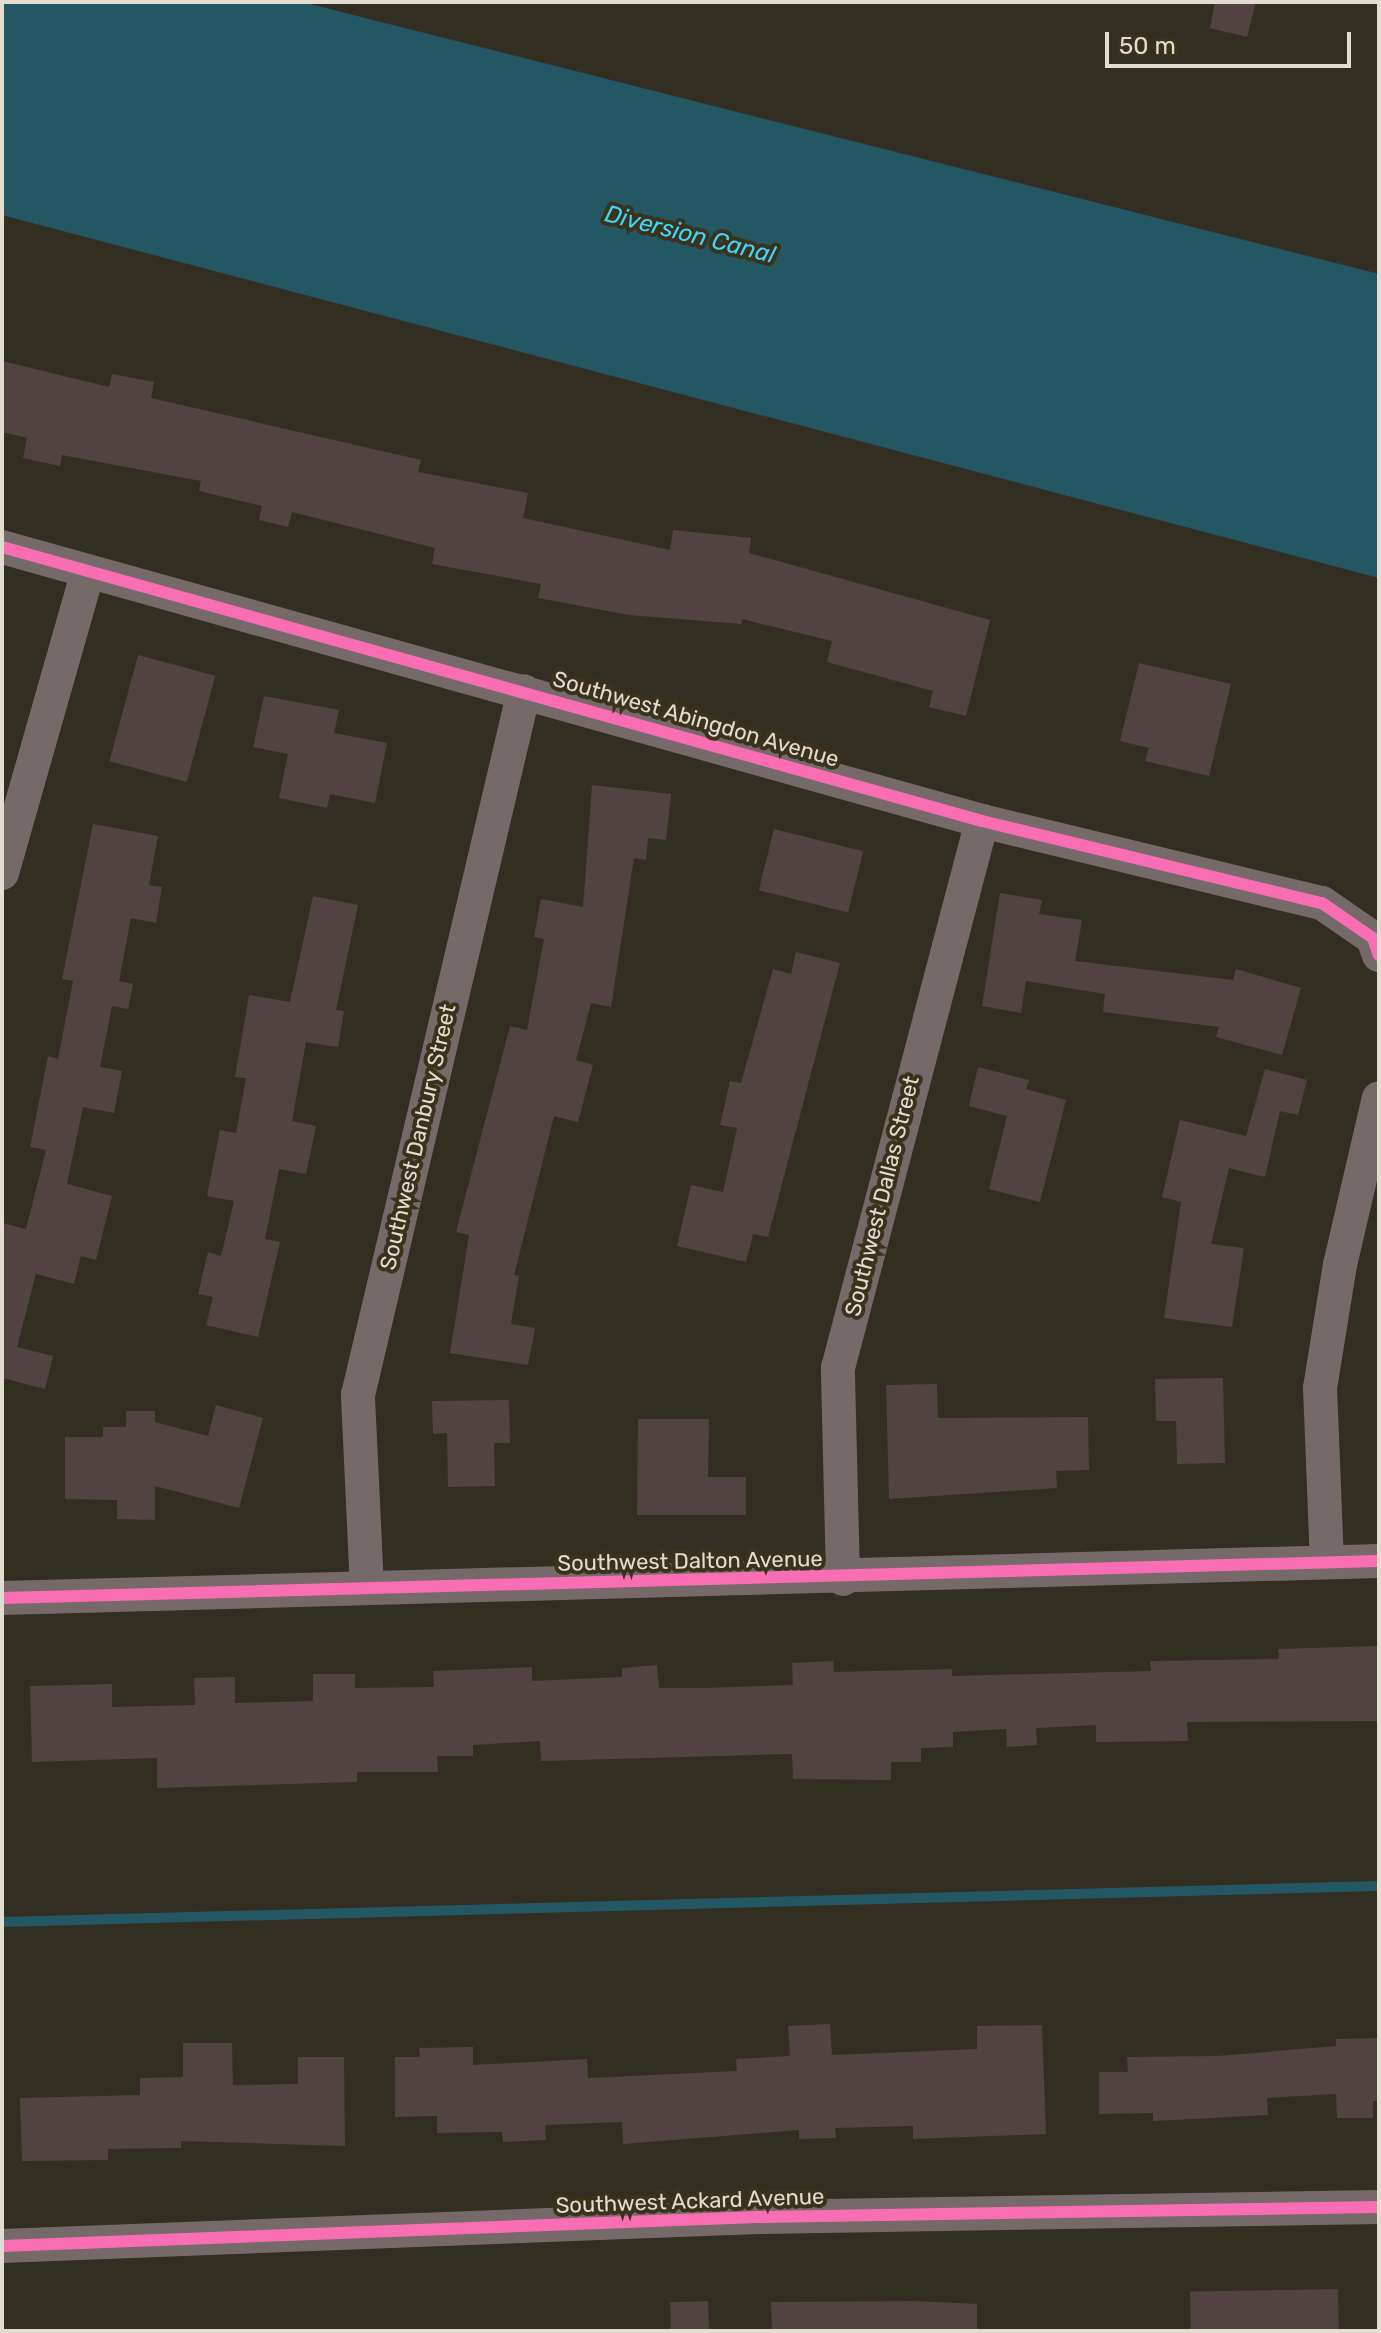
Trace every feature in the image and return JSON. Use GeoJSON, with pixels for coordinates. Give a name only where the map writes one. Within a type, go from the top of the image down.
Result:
{"type":"FeatureCollection","features":[{"type":"Feature","properties":{"kind":"street","name":"Southwest Abingdon Avenue"},"geometry":{"type":"LineString","coordinates":[[2,547],[982,821],[1322,903],[1376,946]]}},
{"type":"Feature","properties":{"kind":"street"},"geometry":{"type":"LineString","coordinates":[[2,873],[88,571]]}},
{"type":"Feature","properties":{"kind":"street","name":"Southwest Danbury Street"},"geometry":{"type":"LineString","coordinates":[[367,1588],[358,1395],[524,691]]}},
{"type":"Feature","properties":{"kind":"street","name":"Southwest Dallas Street"},"geometry":{"type":"LineString","coordinates":[[843,1579],[838,1368],[982,821]]}},
{"type":"Feature","properties":{"kind":"street"},"geometry":{"type":"LineString","coordinates":[[1327,1562],[1320,1388],[1340,1265],[1379,1098]]}},
{"type":"Feature","properties":{"kind":"street","name":"Southwest Dalton Avenue"},"geometry":{"type":"LineString","coordinates":[[2,1598],[843,1579],[1379,1561]]}},
{"type":"Feature","properties":{"kind":"street","name":"Southwest Ackard Avenue"},"geometry":{"type":"LineString","coordinates":[[2,2246],[757,2217],[1379,2207]]}},
{"type":"Feature","properties":{"kind":"water","name":"Diversion Canal"},"geometry":{"type":"Polygon","coordinates":[[[2,2],[302,2],[1379,274],[1379,578],[2,215],[2,2]]]}},
{"type":"Feature","properties":{"kind":"building"},"geometry":{"type":"Polygon","coordinates":[[[1215,2],[1256,2],[1247,37],[1210,28],[1215,2]]]}},
{"type":"Feature","properties":{"kind":"building"},"geometry":{"type":"Polygon","coordinates":[[[2,361],[109,387],[112,374],[154,382],[151,398],[421,460],[418,472],[528,493],[523,518],[670,550],[673,530],[751,538],[749,553],[990,620],[966,716],[929,707],[933,691],[827,662],[832,641],[742,619],[741,624],[629,615],[538,598],[541,584],[432,564],[435,548],[292,512],[288,527],[259,520],[262,506],[199,491],[201,481],[62,455],[60,466],[23,458],[27,438],[2,432],[2,361]]]}},
{"type":"Feature","properties":{"kind":"building"},"geometry":{"type":"Polygon","coordinates":[[[138,655],[215,676],[187,782],[110,761],[138,655]]]}},
{"type":"Feature","properties":{"kind":"building"},"geometry":{"type":"Polygon","coordinates":[[[1139,663],[1231,684],[1209,776],[1145,761],[1149,748],[1120,741],[1139,663]]]}},
{"type":"Feature","properties":{"kind":"building"},"geometry":{"type":"Polygon","coordinates":[[[264,696],[339,710],[334,733],[387,743],[375,803],[330,794],[327,808],[279,798],[288,754],[253,747],[264,696]]]}},
{"type":"Feature","properties":{"kind":"building"},"geometry":{"type":"Polygon","coordinates":[[[592,785],[671,794],[666,840],[648,838],[646,860],[634,858],[611,1007],[591,1003],[576,1060],[593,1065],[578,1122],[554,1116],[514,1275],[519,1276],[511,1324],[535,1328],[528,1365],[450,1353],[469,1235],[456,1232],[510,1026],[527,1030],[544,939],[534,937],[541,899],[583,907],[592,785]]]}},
{"type":"Feature","properties":{"kind":"building"},"geometry":{"type":"Polygon","coordinates":[[[93,824],[158,836],[149,885],[162,887],[156,923],[131,918],[119,981],[133,984],[128,1009],[112,1006],[100,1067],[122,1071],[114,1113],[83,1107],[67,1184],[112,1196],[96,1260],[81,1256],[74,1284],[36,1274],[17,1347],[53,1356],[45,1389],[2,1378],[2,1223],[26,1229],[46,1150],[30,1147],[48,1056],[58,1059],[73,981],[62,979],[93,824]]]}},
{"type":"Feature","properties":{"kind":"building"},"geometry":{"type":"Polygon","coordinates":[[[774,829],[863,851],[848,912],[759,890],[774,829]]]}},
{"type":"Feature","properties":{"kind":"building"},"geometry":{"type":"Polygon","coordinates":[[[1000,893],[1042,900],[1039,914],[1082,920],[1075,961],[1233,980],[1236,969],[1301,988],[1282,1055],[1216,1037],[1219,1027],[1103,1012],[1105,994],[1026,981],[1021,1013],[982,1006],[1000,893]]]}},
{"type":"Feature","properties":{"kind":"building"},"geometry":{"type":"Polygon","coordinates":[[[313,896],[358,905],[336,1010],[344,1011],[338,1047],[306,1042],[292,1121],[316,1126],[306,1174],[279,1169],[265,1239],[280,1242],[258,1337],[206,1325],[213,1297],[198,1294],[208,1252],[221,1256],[234,1201],[207,1196],[220,1130],[236,1133],[246,1078],[235,1077],[249,995],[290,1002],[313,896]]]}},
{"type":"Feature","properties":{"kind":"building"},"geometry":{"type":"Polygon","coordinates":[[[796,952],[840,963],[768,1237],[753,1234],[746,1262],[677,1246],[691,1185],[723,1192],[737,1128],[720,1125],[730,1081],[741,1083],[773,969],[791,974],[796,952]]]}},
{"type":"Feature","properties":{"kind":"building"},"geometry":{"type":"Polygon","coordinates":[[[978,1067],[1029,1080],[1026,1089],[1066,1100],[1040,1202],[989,1189],[1007,1116],[969,1106],[978,1067]]]}},
{"type":"Feature","properties":{"kind":"building"},"geometry":{"type":"Polygon","coordinates":[[[1265,1069],[1307,1080],[1298,1115],[1280,1111],[1265,1177],[1229,1168],[1211,1244],[1244,1248],[1232,1327],[1164,1318],[1181,1202],[1162,1197],[1180,1120],[1246,1136],[1265,1069]]]}},
{"type":"Feature","properties":{"kind":"building"},"geometry":{"type":"Polygon","coordinates":[[[1223,1378],[1225,1463],[1177,1464],[1176,1421],[1156,1421],[1155,1379],[1223,1378]]]}},
{"type":"Feature","properties":{"kind":"building"},"geometry":{"type":"Polygon","coordinates":[[[937,1384],[938,1418],[1088,1417],[1089,1470],[1056,1471],[1057,1488],[889,1499],[886,1385],[937,1384]]]}},
{"type":"Feature","properties":{"kind":"building"},"geometry":{"type":"Polygon","coordinates":[[[509,1400],[510,1443],[494,1443],[495,1486],[448,1487],[447,1433],[433,1434],[432,1401],[509,1400]]]}},
{"type":"Feature","properties":{"kind":"building"},"geometry":{"type":"Polygon","coordinates":[[[216,1405],[263,1418],[239,1508],[155,1486],[155,1520],[117,1519],[117,1500],[65,1499],[65,1437],[103,1437],[103,1427],[126,1427],[126,1411],[155,1411],[155,1422],[208,1436],[216,1405]]]}},
{"type":"Feature","properties":{"kind":"building"},"geometry":{"type":"Polygon","coordinates":[[[638,1419],[709,1419],[708,1477],[746,1477],[746,1515],[637,1515],[638,1419]]]}},
{"type":"Feature","properties":{"kind":"building"},"geometry":{"type":"Polygon","coordinates":[[[1379,1646],[1379,1721],[1187,1722],[1188,1741],[1096,1742],[1096,1725],[1036,1728],[1037,1745],[1007,1747],[1006,1729],[953,1732],[953,1747],[921,1748],[921,1762],[891,1762],[891,1780],[793,1779],[792,1754],[541,1761],[540,1741],[473,1745],[473,1756],[437,1756],[438,1772],[357,1772],[357,1782],[157,1788],[157,1758],[32,1762],[30,1686],[112,1684],[112,1707],[195,1705],[194,1678],[235,1677],[235,1703],[313,1701],[313,1674],[355,1674],[355,1688],[434,1687],[433,1671],[532,1667],[532,1681],[622,1677],[622,1668],[657,1665],[659,1688],[706,1688],[793,1685],[792,1663],[833,1661],[834,1672],[952,1669],[952,1676],[1151,1671],[1150,1661],[1279,1659],[1278,1649],[1379,1646]]]}},
{"type":"Feature","properties":{"kind":"building"},"geometry":{"type":"Polygon","coordinates":[[[830,2024],[832,2055],[977,2049],[977,2026],[1042,2025],[1046,2134],[913,2139],[913,2126],[835,2128],[836,2138],[799,2139],[799,2130],[623,2144],[622,2122],[545,2125],[546,2140],[503,2142],[502,2132],[437,2133],[437,2116],[395,2117],[395,2057],[420,2057],[419,2048],[473,2047],[473,2065],[587,2059],[588,2078],[737,2071],[736,2059],[790,2056],[788,2026],[830,2024]]]}},
{"type":"Feature","properties":{"kind":"building"},"geometry":{"type":"Polygon","coordinates":[[[1379,2038],[1379,2101],[1373,2101],[1373,2118],[1337,2118],[1336,2094],[1267,2098],[1268,2115],[1153,2121],[1153,2113],[1099,2114],[1099,2072],[1128,2072],[1127,2057],[1218,2056],[1336,2046],[1336,2039],[1379,2038]]]}},
{"type":"Feature","properties":{"kind":"building"},"geometry":{"type":"Polygon","coordinates":[[[183,2043],[232,2043],[233,2085],[298,2084],[298,2057],[344,2057],[345,2146],[181,2141],[181,2148],[108,2149],[108,2160],[22,2161],[20,2098],[140,2095],[140,2078],[183,2077],[183,2043]]]}},
{"type":"Feature","properties":{"kind":"building"},"geometry":{"type":"Polygon","coordinates":[[[1338,2289],[1339,2331],[1191,2331],[1190,2292],[1338,2289]]]}},
{"type":"Feature","properties":{"kind":"building"},"geometry":{"type":"Polygon","coordinates":[[[708,2301],[709,2331],[671,2331],[670,2302],[708,2301]]]}},
{"type":"Feature","properties":{"kind":"building"},"geometry":{"type":"Polygon","coordinates":[[[771,2302],[977,2304],[977,2331],[772,2331],[771,2302]]]}},
{"type":"Feature","properties":{"kind":"waterway"},"geometry":{"type":"LineString","coordinates":[[2,1922],[1379,1886]]}},
{"type":"Feature","properties":{"kind":"cycle path"},"geometry":{"type":"LineString","coordinates":[[2,547],[982,821],[1322,903],[1373,938],[1379,955]]}},
{"type":"Feature","properties":{"kind":"cycle path"},"geometry":{"type":"LineString","coordinates":[[2,1598],[1379,1561]]}},
{"type":"Feature","properties":{"kind":"cycle path"},"geometry":{"type":"LineString","coordinates":[[2,2246],[757,2217],[1379,2207]]}}]}
